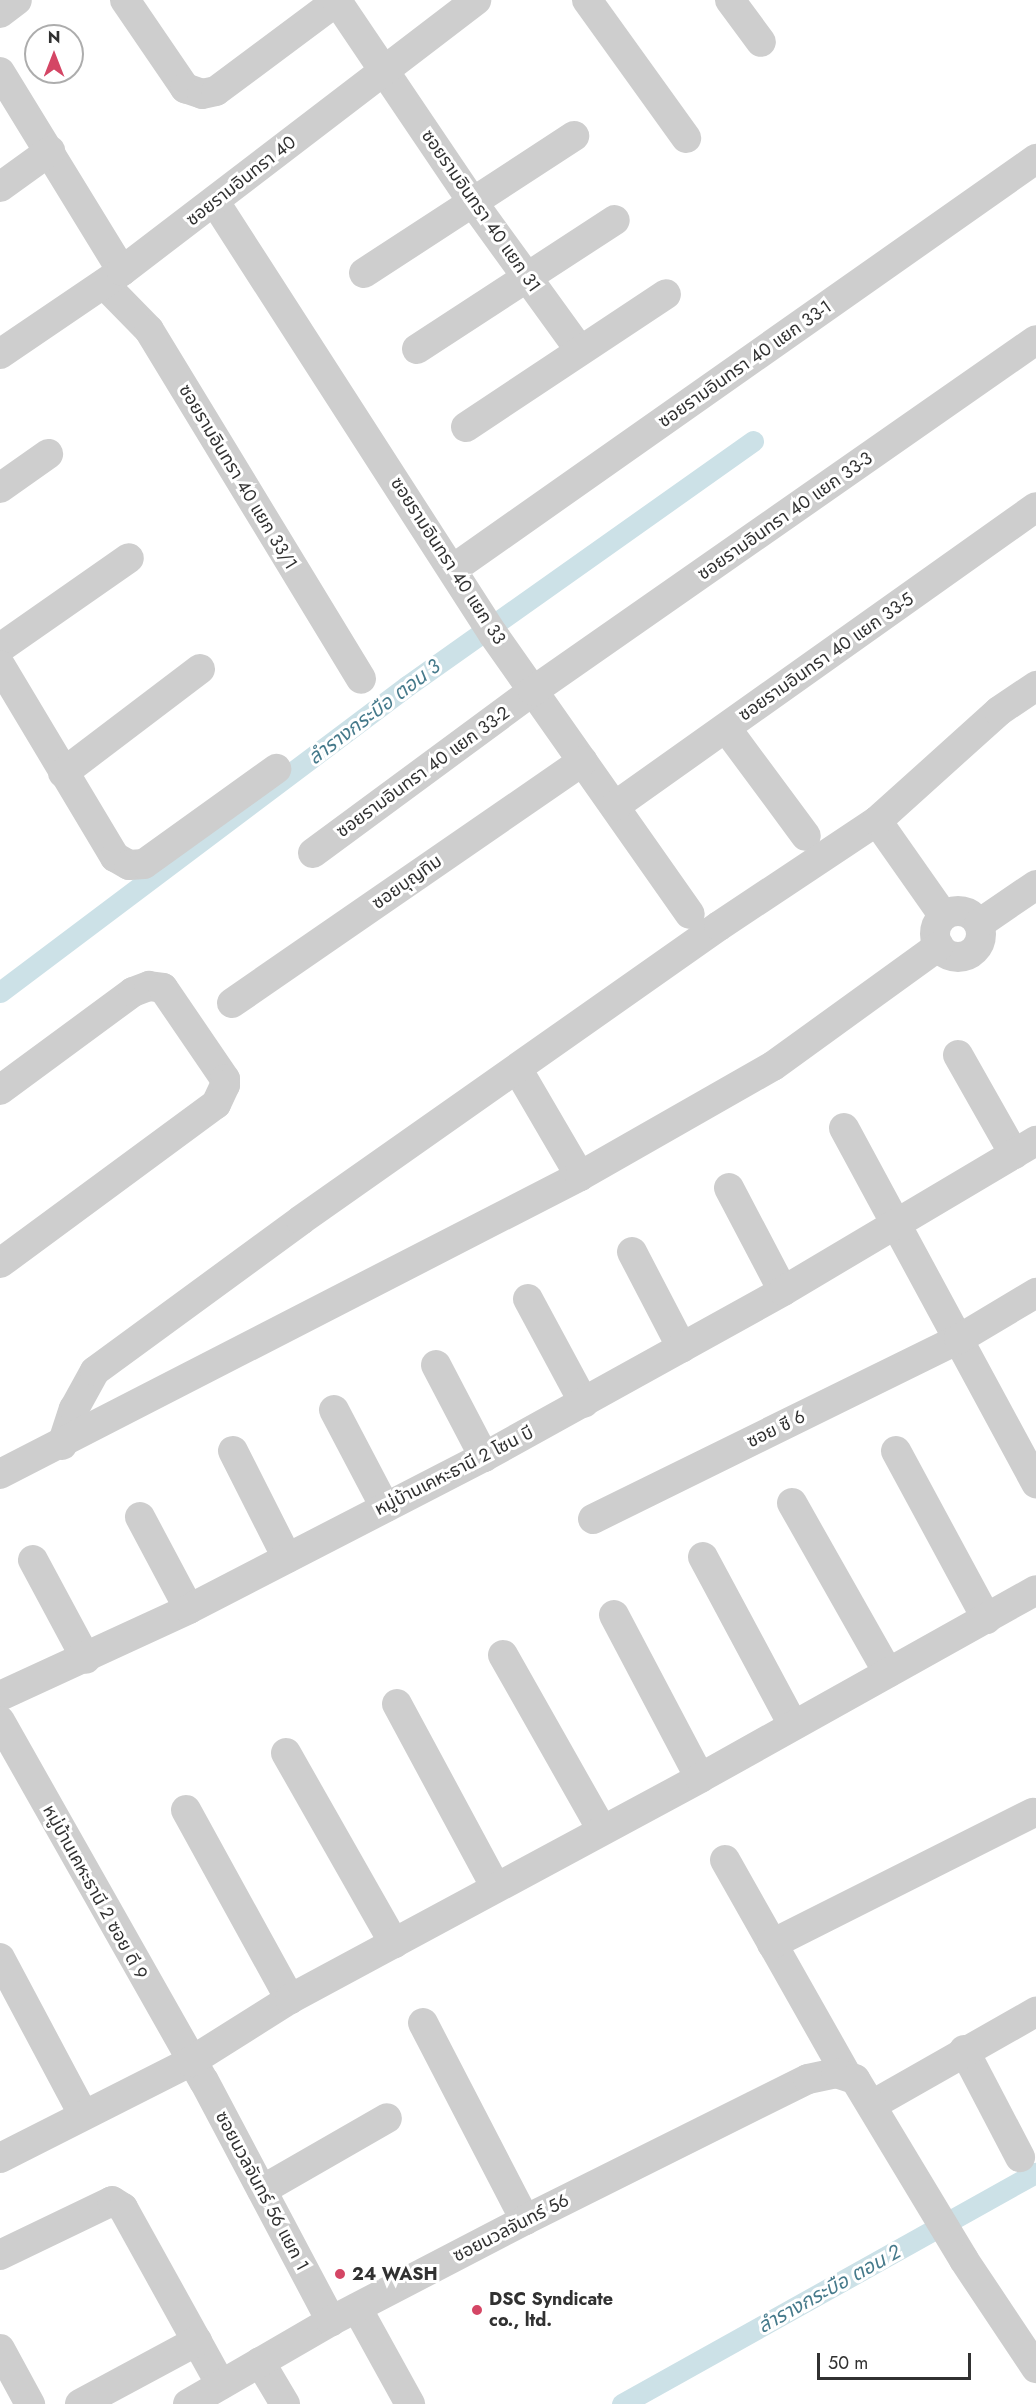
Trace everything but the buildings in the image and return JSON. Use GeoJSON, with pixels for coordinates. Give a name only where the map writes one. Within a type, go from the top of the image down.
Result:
{"type":"FeatureCollection","features":[{"type":"Feature","properties":{"kind":"street"},"geometry":{"type":"LineString","coordinates":[[0,13],[17,0]]}},
{"type":"Feature","properties":{"kind":"street"},"geometry":{"type":"LineString","coordinates":[[125,0],[185,88],[202,94],[216,91],[337,1]]}},
{"type":"Feature","properties":{"kind":"street","name":"ซอยรามอินทรา 40"},"geometry":{"type":"LineString","coordinates":[[0,354],[113,277],[215,202],[476,0]]}},
{"type":"Feature","properties":{"kind":"street"},"geometry":{"type":"LineString","coordinates":[[587,0],[686,138]]}},
{"type":"Feature","properties":{"kind":"street"},"geometry":{"type":"LineString","coordinates":[[730,0],[762,42]]}},
{"type":"Feature","properties":{"kind":"street","name":"ซอยรามอินทรา 40 แยก 31"},"geometry":{"type":"LineString","coordinates":[[337,1],[474,204],[579,349]]}},
{"type":"Feature","properties":{"kind":"street","name":"ซอยรามอินทรา 40 แยก 33/1"},"geometry":{"type":"LineString","coordinates":[[0,72],[50,151],[113,277],[149,330],[361,679]]}},
{"type":"Feature","properties":{"kind":"street"},"geometry":{"type":"LineString","coordinates":[[364,273],[474,204],[574,136]]}},
{"type":"Feature","properties":{"kind":"street"},"geometry":{"type":"LineString","coordinates":[[0,187],[50,151]]}},
{"type":"Feature","properties":{"kind":"street","name":"ซอยรามอินทรา 40 แยก 33-1"},"geometry":{"type":"LineString","coordinates":[[453,568],[1036,159]]}},
{"type":"Feature","properties":{"kind":"street","name":"ซอยรามอินทรา 40 แยก 33"},"geometry":{"type":"LineString","coordinates":[[215,202],[453,568],[490,630],[690,914]]}},
{"type":"Feature","properties":{"kind":"street"},"geometry":{"type":"LineString","coordinates":[[417,349],[615,220]]}},
{"type":"Feature","properties":{"kind":"street"},"geometry":{"type":"LineString","coordinates":[[466,427],[579,349],[666,294]]}},
{"type":"Feature","properties":{"kind":"street","name":"ซอยรามอินทรา 40 แยก 33-3"},"geometry":{"type":"LineString","coordinates":[[533,692],[1036,340]]}},
{"type":"Feature","properties":{"kind":"street"},"geometry":{"type":"LineString","coordinates":[[0,488],[48,454]]}},
{"type":"Feature","properties":{"kind":"street","name":"ซอยรามอินทรา 40 แยก 33-5"},"geometry":{"type":"LineString","coordinates":[[615,806],[1036,507]]}},
{"type":"Feature","properties":{"kind":"street"},"geometry":{"type":"LineString","coordinates":[[0,648],[129,558]]}},
{"type":"Feature","properties":{"kind":"street"},"geometry":{"type":"LineString","coordinates":[[0,665],[115,856],[135,866],[144,864],[276,769]]}},
{"type":"Feature","properties":{"kind":"street"},"geometry":{"type":"LineString","coordinates":[[63,773],[200,669]]}},
{"type":"Feature","properties":{"kind":"street"},"geometry":{"type":"LineString","coordinates":[[62,1445],[74,1409],[95,1371],[301,1220],[518,1070],[719,926],[877,821],[999,711],[1036,686]]}},
{"type":"Feature","properties":{"kind":"street","name":"ซอยรามอินทรา 40 แยก 33-2"},"geometry":{"type":"LineString","coordinates":[[313,853],[533,692]]}},
{"type":"Feature","properties":{"kind":"street"},"geometry":{"type":"LineString","coordinates":[[726,728],[806,836]]}},
{"type":"Feature","properties":{"kind":"street","name":"ซอยบุญทิม"},"geometry":{"type":"LineString","coordinates":[[232,1003],[583,761]]}},
{"type":"Feature","properties":{"kind":"street"},"geometry":{"type":"LineString","coordinates":[[877,821],[944,915]]}},
{"type":"Feature","properties":{"kind":"street"},"geometry":{"type":"LineString","coordinates":[[979,924],[1036,885]]}},
{"type":"Feature","properties":{"kind":"street"},"geometry":{"type":"LineString","coordinates":[[963,911],[979,924],[981,937],[969,954],[949,955],[939,946],[935,933],[944,915],[963,911]]}},
{"type":"Feature","properties":{"kind":"street"},"geometry":{"type":"LineString","coordinates":[[0,1474],[62,1445],[580,1176],[773,1066],[939,946]]}},
{"type":"Feature","properties":{"kind":"street"},"geometry":{"type":"LineString","coordinates":[[0,1090],[132,992],[149,986],[164,988],[225,1079],[225,1085],[216,1104],[0,1263]]}},
{"type":"Feature","properties":{"kind":"street"},"geometry":{"type":"LineString","coordinates":[[958,1055],[1025,1147]]}},
{"type":"Feature","properties":{"kind":"street"},"geometry":{"type":"LineString","coordinates":[[518,1070],[580,1176]]}},
{"type":"Feature","properties":{"kind":"street"},"geometry":{"type":"LineString","coordinates":[[844,1128],[959,1339],[1025,1438],[1036,1483]]}},
{"type":"Feature","properties":{"kind":"street","name":"หมู่บ้านเคหะธานี 2 โซน บี"},"geometry":{"type":"LineString","coordinates":[[0,1696],[86,1659],[189,1609],[484,1457],[783,1291],[898,1225],[1025,1147]]}},
{"type":"Feature","properties":{"kind":"street"},"geometry":{"type":"LineString","coordinates":[[729,1188],[783,1291]]}},
{"type":"Feature","properties":{"kind":"street"},"geometry":{"type":"LineString","coordinates":[[632,1252],[682,1348]]}},
{"type":"Feature","properties":{"kind":"street","name":"ซอย ซี 6"},"geometry":{"type":"LineString","coordinates":[[593,1519],[959,1339],[1036,1293]]}},
{"type":"Feature","properties":{"kind":"street"},"geometry":{"type":"LineString","coordinates":[[528,1299],[584,1402]]}},
{"type":"Feature","properties":{"kind":"street"},"geometry":{"type":"LineString","coordinates":[[436,1365],[484,1457]]}},
{"type":"Feature","properties":{"kind":"street"},"geometry":{"type":"LineString","coordinates":[[334,1410],[385,1507]]}},
{"type":"Feature","properties":{"kind":"street"},"geometry":{"type":"LineString","coordinates":[[233,1450],[287,1558]]}},
{"type":"Feature","properties":{"kind":"street"},"geometry":{"type":"LineString","coordinates":[[896,1450],[987,1619]]}},
{"type":"Feature","properties":{"kind":"street"},"geometry":{"type":"LineString","coordinates":[[792,1503],[888,1673]]}},
{"type":"Feature","properties":{"kind":"street"},"geometry":{"type":"LineString","coordinates":[[140,1517],[189,1609]]}},
{"type":"Feature","properties":{"kind":"street"},"geometry":{"type":"LineString","coordinates":[[703,1557],[793,1725]]}},
{"type":"Feature","properties":{"kind":"street"},"geometry":{"type":"LineString","coordinates":[[33,1560],[86,1659]]}},
{"type":"Feature","properties":{"kind":"street"},"geometry":{"type":"LineString","coordinates":[[0,2158],[83,2114],[190,2062],[290,1999],[495,1886],[700,1778],[1036,1590]]}},
{"type":"Feature","properties":{"kind":"street"},"geometry":{"type":"LineString","coordinates":[[614,1615],[700,1778]]}},
{"type":"Feature","properties":{"kind":"street"},"geometry":{"type":"LineString","coordinates":[[503,1655],[602,1830]]}},
{"type":"Feature","properties":{"kind":"street"},"geometry":{"type":"LineString","coordinates":[[397,1704],[495,1886]]}},
{"type":"Feature","properties":{"kind":"street","name":"หมู่บ้านเคหะธานี 2 ซอย ดี 9"},"geometry":{"type":"LineString","coordinates":[[0,1721],[11,1767],[190,2062]]}},
{"type":"Feature","properties":{"kind":"street"},"geometry":{"type":"LineString","coordinates":[[285,1753],[394,1943]]}},
{"type":"Feature","properties":{"kind":"street"},"geometry":{"type":"LineString","coordinates":[[186,1810],[290,1999]]}},
{"type":"Feature","properties":{"kind":"street"},"geometry":{"type":"LineString","coordinates":[[772,1944],[1033,1813]]}},
{"type":"Feature","properties":{"kind":"street"},"geometry":{"type":"LineString","coordinates":[[725,1860],[847,2076],[855,2079],[872,2105],[943,2224],[1036,2368]]}},
{"type":"Feature","properties":{"kind":"street"},"geometry":{"type":"LineString","coordinates":[[0,1958],[83,2114]]}},
{"type":"Feature","properties":{"kind":"street"},"geometry":{"type":"LineString","coordinates":[[872,2105],[964,2050],[1036,2012]]}},
{"type":"Feature","properties":{"kind":"street"},"geometry":{"type":"LineString","coordinates":[[423,2023],[525,2220]]}},
{"type":"Feature","properties":{"kind":"street"},"geometry":{"type":"LineString","coordinates":[[964,2050],[1020,2157]]}},
{"type":"Feature","properties":{"kind":"street","name":"ซอยนวลจันทร์ 56 แยก 1"},"geometry":{"type":"LineString","coordinates":[[190,2062],[262,2190],[344,2315],[410,2404]]}},
{"type":"Feature","properties":{"kind":"street","name":"ซอยนวลจันทร์ 56"},"geometry":{"type":"LineString","coordinates":[[188,2404],[344,2315],[525,2220],[808,2079],[836,2073],[847,2076]]}},
{"type":"Feature","properties":{"kind":"street"},"geometry":{"type":"LineString","coordinates":[[262,2190],[387,2118]]}},
{"type":"Feature","properties":{"kind":"street"},"geometry":{"type":"LineString","coordinates":[[0,2255],[112,2201],[123,2208],[221,2385]]}},
{"type":"Feature","properties":{"kind":"street"},"geometry":{"type":"LineString","coordinates":[[80,2404],[197,2341]]}},
{"type":"Feature","properties":{"kind":"street"},"geometry":{"type":"LineString","coordinates":[[0,2349],[30,2404]]}},
{"type":"Feature","properties":{"kind":"street"},"geometry":{"type":"LineString","coordinates":[[260,2362],[285,2404]]}},
{"type":"Feature","properties":{"kind":"waterway","name":"ลำรางกระบือ ตอน 3"},"geometry":{"type":"LineString","coordinates":[[0,992],[407,686],[753,441]]}},
{"type":"Feature","properties":{"kind":"waterway","name":"ลำรางกระบือ ตอน 2"},"geometry":{"type":"LineString","coordinates":[[622,2404],[1036,2173]]}},
{"type":"Feature","properties":{"kind":"place","name":"24 WASH"},"geometry":{"type":"Point","coordinates":[340,2274]}},
{"type":"Feature","properties":{"kind":"place","name":"DSC Syndicate co., ltd."},"geometry":{"type":"Point","coordinates":[477,2310]}}]}
